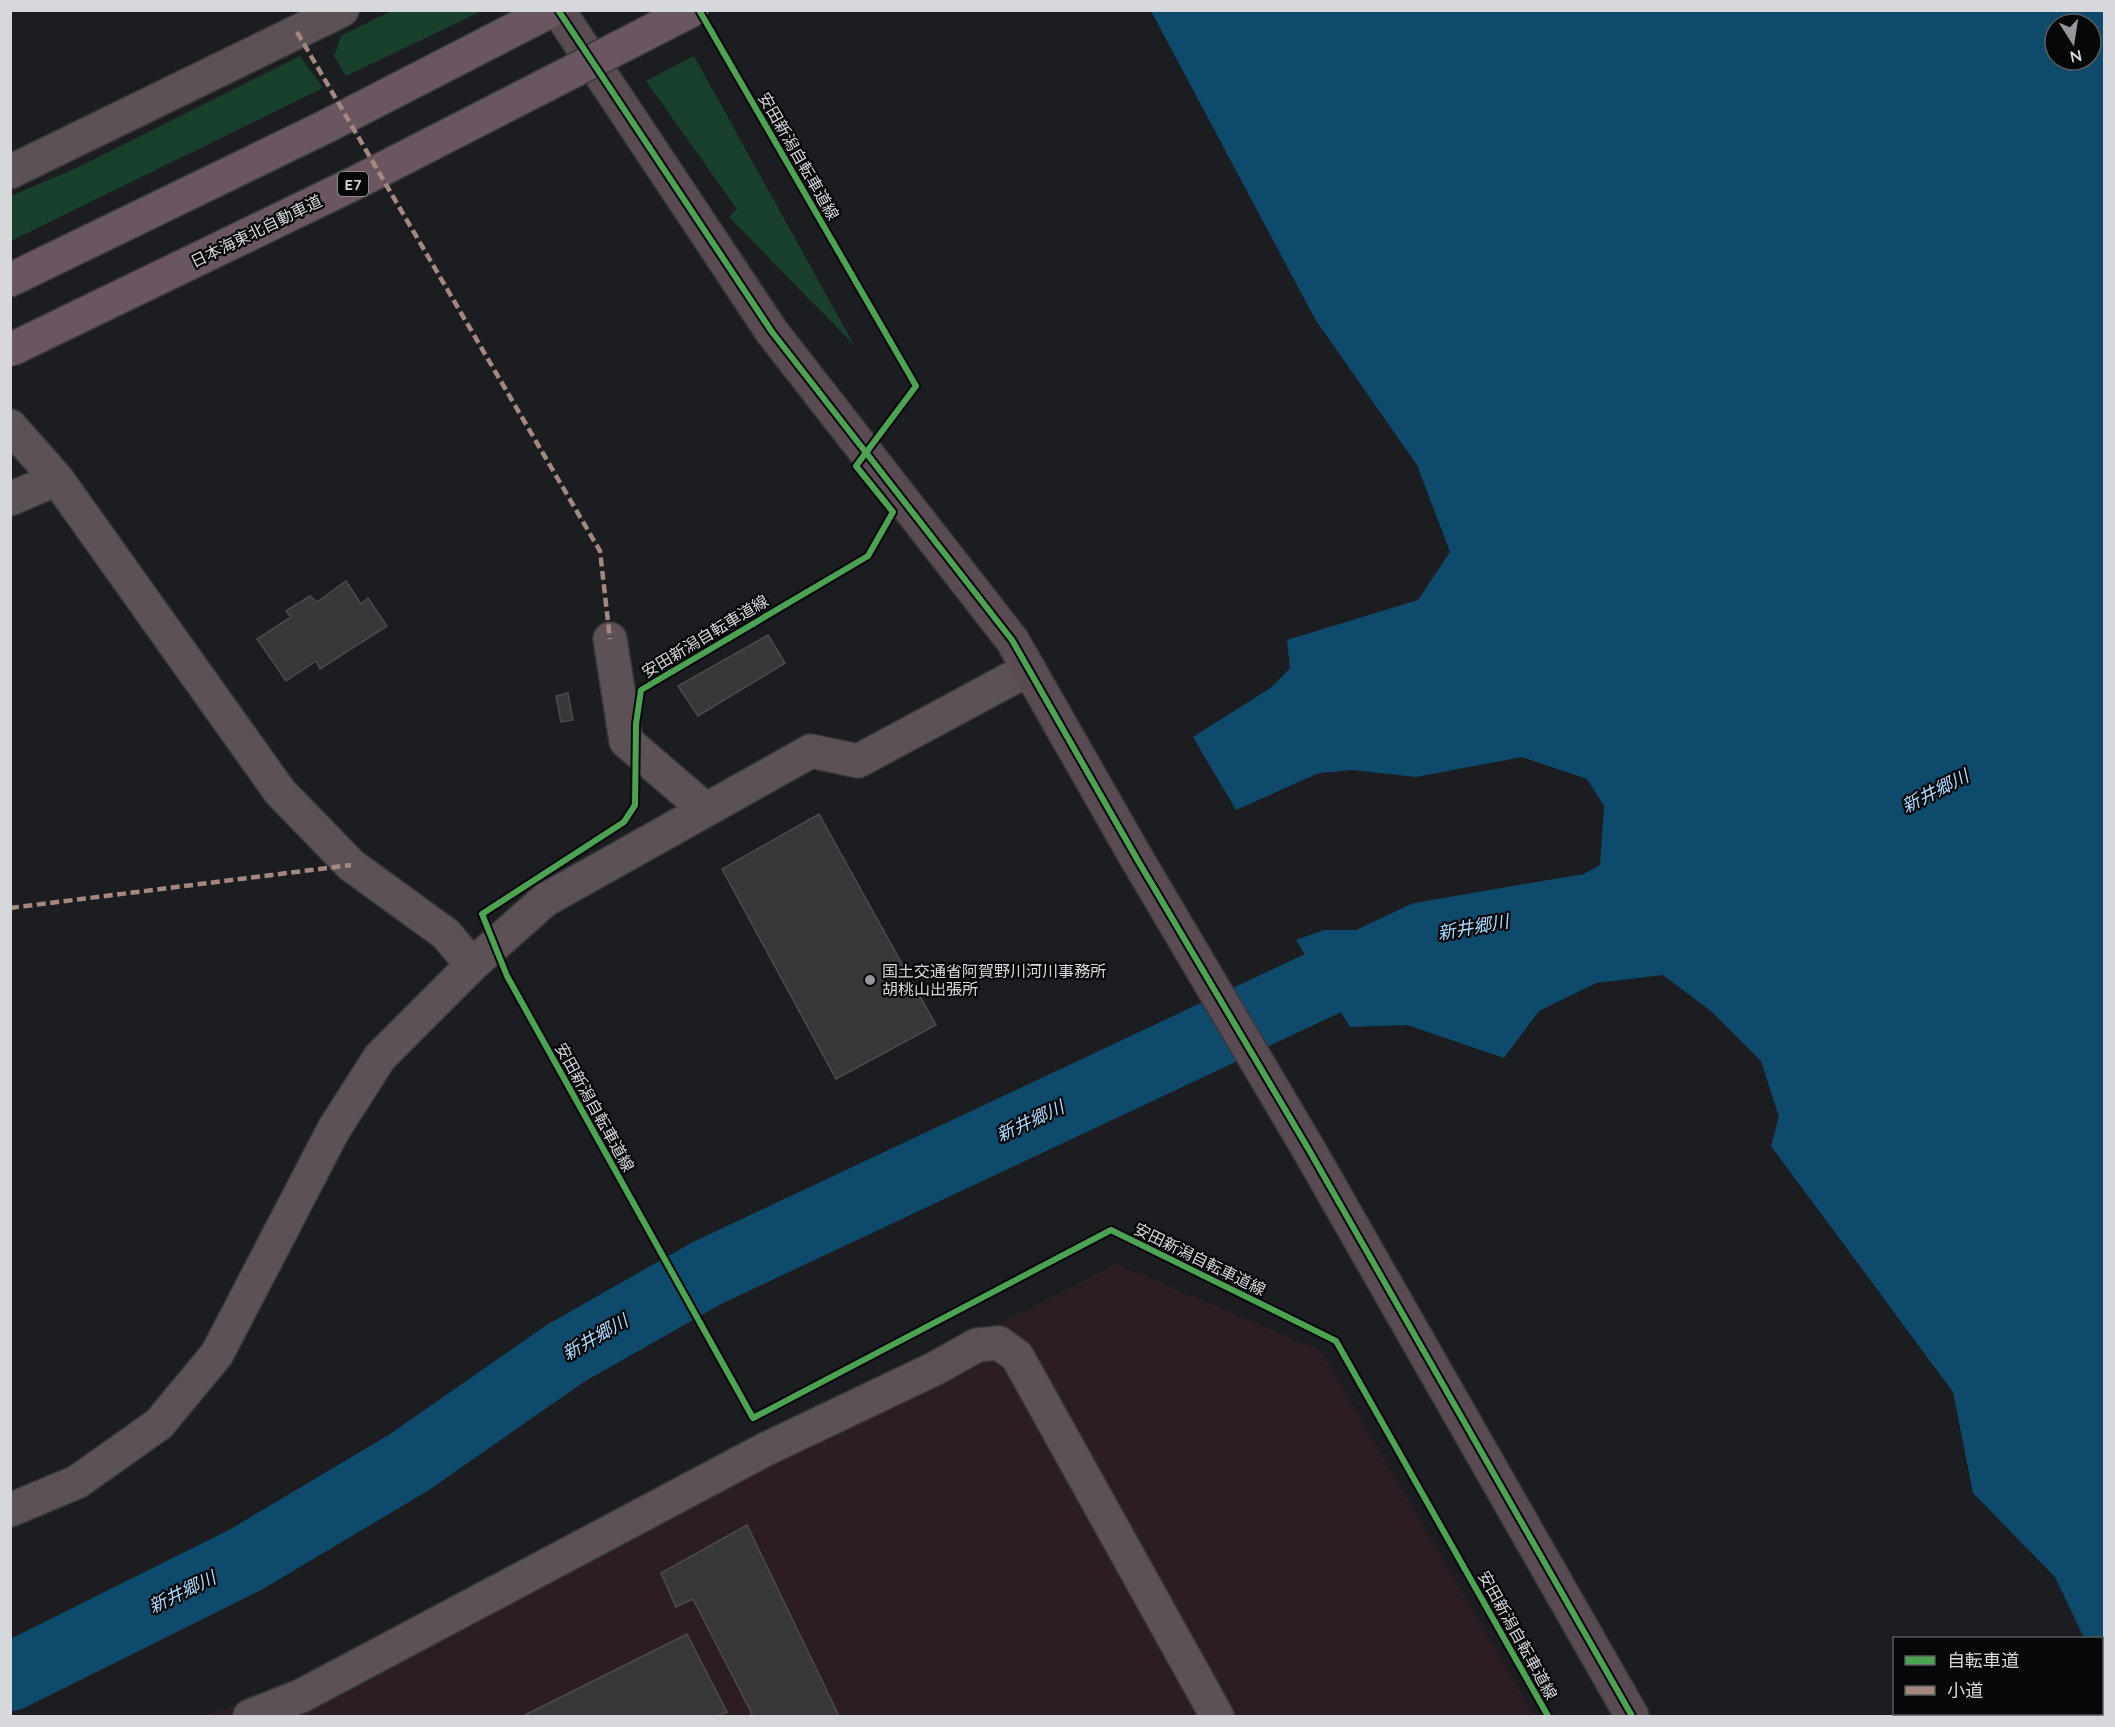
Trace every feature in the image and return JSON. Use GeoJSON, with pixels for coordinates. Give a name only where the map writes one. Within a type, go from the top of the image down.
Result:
{"type":"FeatureCollection","features":[{"type":"Feature","properties":{"kind":"highway"},"geometry":{"type":"LineString","coordinates":[[10,280],[317,131],[552,10]]}},
{"type":"Feature","properties":{"kind":"highway","name":"日本海東北自動車道"},"geometry":{"type":"LineString","coordinates":[[10,350],[357,182],[692,10]]}},
{"type":"Feature","properties":{"kind":"street"},"geometry":{"type":"LineString","coordinates":[[10,172],[342,10]]}},
{"type":"Feature","properties":{"kind":"street"},"geometry":{"type":"LineString","coordinates":[[558,10],[772,332],[1012,640],[1137,859],[1309,1150],[1632,1716]]}},
{"type":"Feature","properties":{"kind":"street"},"geometry":{"type":"LineString","coordinates":[[10,426],[57,479],[280,792],[351,865],[446,933],[472,965]]}},
{"type":"Feature","properties":{"kind":"street"},"geometry":{"type":"LineString","coordinates":[[10,499],[57,479]]}},
{"type":"Feature","properties":{"kind":"street"},"geometry":{"type":"LineString","coordinates":[[610,639],[626,741],[706,810]]}},
{"type":"Feature","properties":{"kind":"street"},"geometry":{"type":"LineString","coordinates":[[10,1510],[78,1482],[159,1424],[217,1354],[334,1129],[380,1057],[472,965],[545,900],[811,751],[858,761],[1029,669]]}},
{"type":"Feature","properties":{"kind":"street"},"geometry":{"type":"LineString","coordinates":[[250,1716],[306,1706],[766,1449],[977,1346],[999,1343],[1017,1356],[1217,1716]]}},
{"type":"Feature","properties":{"kind":"shaded area"},"geometry":{"type":"Polygon","coordinates":[[[1117,1264],[1321,1351],[1535,1716],[203,1716],[305,1679],[1117,1264]]]}},
{"type":"Feature","properties":{"kind":"green space"},"geometry":{"type":"Polygon","coordinates":[[[391,11],[482,11],[346,76],[334,56],[341,36],[391,11]]]}},
{"type":"Feature","properties":{"kind":"green space"},"geometry":{"type":"Polygon","coordinates":[[[300,56],[323,88],[11,241],[11,196],[81,166],[300,56]]]}},
{"type":"Feature","properties":{"kind":"green space"},"geometry":{"type":"Polygon","coordinates":[[[694,56],[854,345],[729,217],[737,209],[646,81],[694,56]]]}},
{"type":"Feature","properties":{"kind":"water"},"geometry":{"type":"Polygon","coordinates":[[[1151,11],[2104,11],[2104,1681],[2103,1637],[2084,1637],[2055,1577],[1973,1493],[1953,1392],[1771,1146],[1779,1117],[1761,1061],[1712,1012],[1663,975],[1596,983],[1539,1011],[1504,1058],[1407,1025],[1350,1027],[1296,940],[1324,930],[1366,930],[1459,942],[1600,865],[1604,806],[1587,779],[1522,757],[1416,777],[1352,770],[1319,773],[1236,810],[1193,737],[1272,687],[1290,668],[1287,640],[1418,600],[1450,552],[1417,465],[1315,319],[1151,11]]]}},
{"type":"Feature","properties":{"kind":"building"},"geometry":{"type":"Polygon","coordinates":[[[346,581],[361,604],[368,598],[387,626],[320,669],[316,661],[286,681],[257,639],[291,617],[286,611],[310,596],[317,602],[346,581]]]}},
{"type":"Feature","properties":{"kind":"building"},"geometry":{"type":"Polygon","coordinates":[[[768,635],[785,663],[698,716],[678,686],[768,635]]]}},
{"type":"Feature","properties":{"kind":"building"},"geometry":{"type":"Polygon","coordinates":[[[568,693],[573,720],[561,722],[556,696],[568,693]]]}},
{"type":"Feature","properties":{"kind":"building"},"geometry":{"type":"Polygon","coordinates":[[[819,814],[936,1025],[836,1079],[722,869],[819,814]]]}},
{"type":"Feature","properties":{"kind":"building"},"geometry":{"type":"Polygon","coordinates":[[[747,1525],[839,1716],[748,1716],[752,1714],[693,1599],[676,1607],[661,1573],[747,1525]]]}},
{"type":"Feature","properties":{"kind":"building"},"geometry":{"type":"Polygon","coordinates":[[[687,1634],[727,1712],[717,1716],[523,1716],[687,1634]]]}},
{"type":"Feature","properties":{"kind":"waterway","name":"新井郷川"},"geometry":{"type":"LineString","coordinates":[[10,1677],[245,1560],[408,1463],[566,1353],[707,1273],[1423,936],[1580,909]]}},
{"type":"Feature","properties":{"kind":"marked path"},"geometry":{"type":"LineString","coordinates":[[297,32],[600,551],[610,639]]}},
{"type":"Feature","properties":{"kind":"marked path"},"geometry":{"type":"LineString","coordinates":[[10,908],[351,865]]}},
{"type":"Feature","properties":{"kind":"cycle path"},"geometry":{"type":"LineString","coordinates":[[558,10],[772,332],[1012,640],[1137,859],[1309,1150],[1632,1716]]}},
{"type":"Feature","properties":{"kind":"cycle path","name":"安田新潟自転車道線"},"geometry":{"type":"LineString","coordinates":[[699,10],[916,386],[856,466],[893,512],[868,556],[641,690],[636,724],[635,805],[624,822],[482,914],[507,976],[753,1418],[1111,1230],[1336,1341],[1548,1716]]}},
{"type":"Feature","properties":{"kind":"place","name":"国土交通省阿賀野川河川事務所 胡桃山出張所"},"geometry":{"type":"Point","coordinates":[870,980]}}]}
